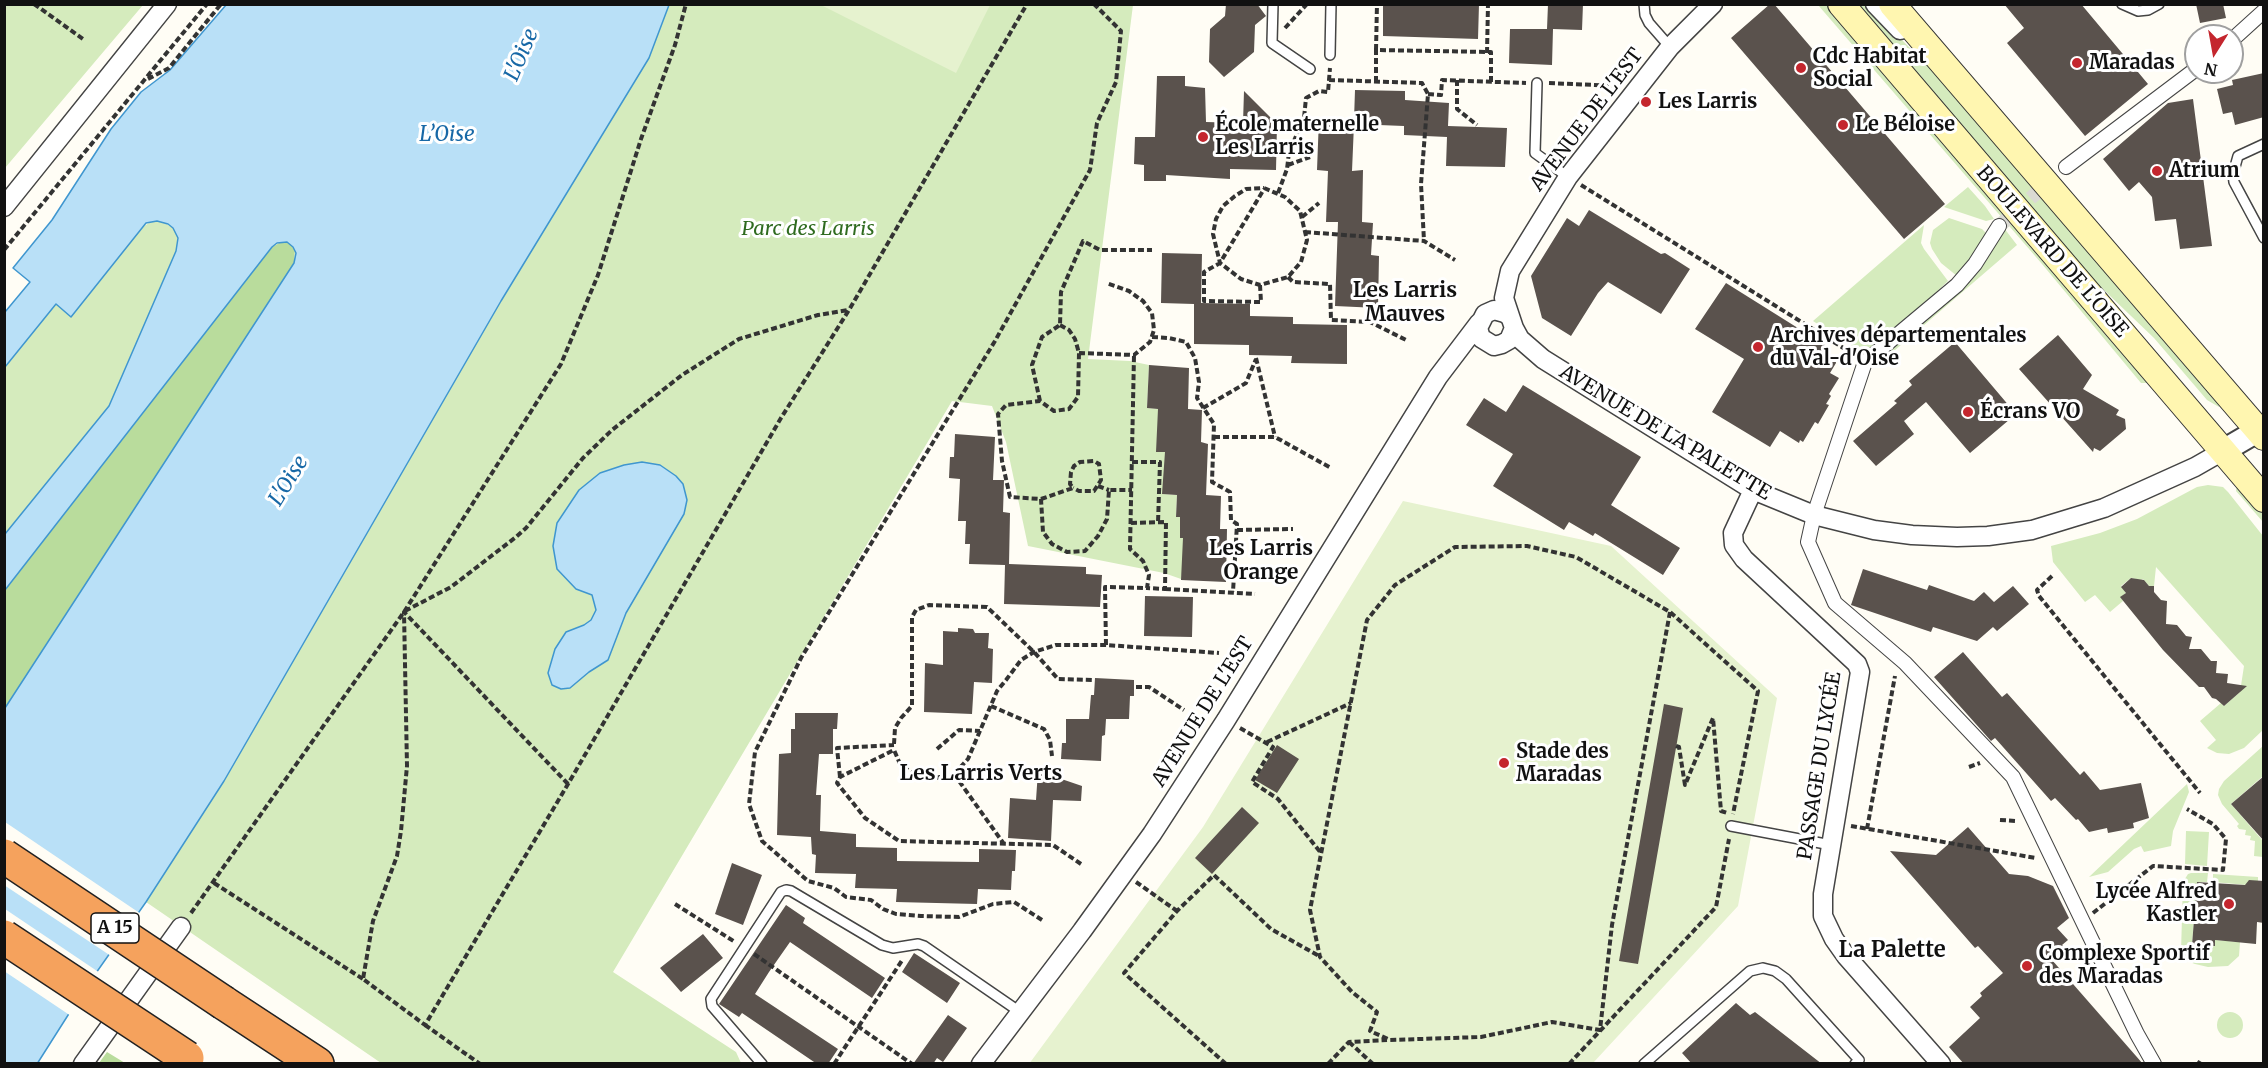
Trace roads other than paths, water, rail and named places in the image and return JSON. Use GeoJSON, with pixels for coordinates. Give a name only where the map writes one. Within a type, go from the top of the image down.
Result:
{"type":"FeatureCollection","features":[{"type":"Feature","properties":{"kind":"highway","name":"A 15"},"geometry":{"type":"LineString","coordinates":[[4,856],[317,1064]]}},
{"type":"Feature","properties":{"kind":"highway"},"geometry":{"type":"LineString","coordinates":[[4,937],[192,1061]]}},
{"type":"Feature","properties":{"kind":"main road","name":"BOULEVARD DE L'OISE"},"geometry":{"type":"LineString","coordinates":[[1841,4],[2264,499]]}},
{"type":"Feature","properties":{"kind":"main road","name":"BOULEVARD DE L'OISE"},"geometry":{"type":"LineString","coordinates":[[1892,4],[2262,431]]}},
{"type":"Feature","properties":{"kind":"street"},"geometry":{"type":"LineString","coordinates":[[4,207],[168,4]]}},
{"type":"Feature","properties":{"kind":"street","name":"AVENUE DE L'EST"},"geometry":{"type":"LineString","coordinates":[[981,1064],[1124,873],[1226,720],[1353,513],[1443,372],[1480,320],[1494,287],[1510,271],[1568,177],[1670,47],[1713,4]]}},
{"type":"Feature","properties":{"kind":"street"},"geometry":{"type":"LineString","coordinates":[[1875,4],[1969,94]]}},
{"type":"Feature","properties":{"kind":"street"},"geometry":{"type":"LineString","coordinates":[[2244,30],[2264,12]]}},
{"type":"Feature","properties":{"kind":"street"},"geometry":{"type":"LineString","coordinates":[[2066,167],[2184,78]]}},
{"type":"Feature","properties":{"kind":"street"},"geometry":{"type":"LineString","coordinates":[[1999,226],[1975,264],[1957,285],[1865,362],[1814,515],[1808,542],[1832,598],[1905,663],[2013,777],[2137,1034],[2154,1064]]}},
{"type":"Feature","properties":{"kind":"street","name":"AVENUE DE L'EST"},"geometry":{"type":"LineString","coordinates":[[1510,271],[1504,298],[1511,322]]}},
{"type":"Feature","properties":{"kind":"street"},"geometry":{"type":"LineString","coordinates":[[1494,310],[1500,311],[1511,322],[1509,340],[1498,345],[1485,342],[1481,338],[1480,320],[1485,314],[1494,310]]}},
{"type":"Feature","properties":{"kind":"street","name":"AVENUE DE LA PALETTE"},"geometry":{"type":"LineString","coordinates":[[1511,322],[1520,339],[1543,359],[1753,490],[1814,515],[1874,530],[1912,535],[1988,536],[2024,531],[2064,521],[2104,508],[2195,467],[2262,431]]}},
{"type":"Feature","properties":{"kind":"street","name":"AVENUE DE L'EST"},"geometry":{"type":"LineString","coordinates":[[1443,372],[1472,352],[1498,345]]}},
{"type":"Feature","properties":{"kind":"street","name":"AVENUE DE LA PALETTE"},"geometry":{"type":"LineString","coordinates":[[1498,345],[1543,359]]}},
{"type":"Feature","properties":{"kind":"street","name":"PASSAGE DU LYCÉE"},"geometry":{"type":"LineString","coordinates":[[1753,490],[1733,533],[1734,545],[1744,559],[1857,664],[1860,672],[1821,905],[1826,924],[1846,956],[1941,1064]]}},
{"type":"Feature","properties":{"kind":"street"},"geometry":{"type":"LineString","coordinates":[[83,1064],[181,927]]}},
{"type":"Feature","properties":{"kind":"lane"},"geometry":{"type":"LineString","coordinates":[[1273,4],[1272,43],[1310,69]]}},
{"type":"Feature","properties":{"kind":"lane"},"geometry":{"type":"LineString","coordinates":[[1330,55],[1331,4]]}},
{"type":"Feature","properties":{"kind":"lane"},"geometry":{"type":"LineString","coordinates":[[1644,4],[1645,15],[1649,23],[1670,47]]}},
{"type":"Feature","properties":{"kind":"lane"},"geometry":{"type":"LineString","coordinates":[[2122,4],[2138,11],[2148,10],[2160,4]]}},
{"type":"Feature","properties":{"kind":"lane"},"geometry":{"type":"LineString","coordinates":[[1538,83],[1535,153],[1568,177]]}},
{"type":"Feature","properties":{"kind":"lane"},"geometry":{"type":"LineString","coordinates":[[2264,144],[2238,156],[2233,174],[2234,183],[2264,238]]}},
{"type":"Feature","properties":{"kind":"lane"},"geometry":{"type":"LineString","coordinates":[[1731,826],[1831,845]]}},
{"type":"Feature","properties":{"kind":"lane"},"geometry":{"type":"LineString","coordinates":[[762,1064],[711,1002],[712,995],[744,947],[781,892],[786,890],[882,945],[893,948],[924,946],[1020,1012]]}},
{"type":"Feature","properties":{"kind":"lane"},"geometry":{"type":"LineString","coordinates":[[1644,1064],[1750,971],[1763,968],[1775,971],[1786,979],[1859,1060],[1855,1064]]}},
{"type":"Feature","properties":{"kind":"water"},"geometry":{"type":"Polygon","coordinates":[[[226,5],[669,5],[649,58],[501,301],[224,781],[37,1064],[5,1063],[5,708],[294,263],[296,253],[287,242],[277,243],[272,247],[5,590],[5,534],[109,406],[176,251],[178,238],[168,224],[157,221],[146,223],[71,317],[56,304],[5,367],[5,312],[30,282],[13,268],[52,220],[111,129],[141,92],[170,70],[226,5]]]}},
{"type":"Feature","properties":{"kind":"water"},"geometry":{"type":"Polygon","coordinates":[[[642,462],[660,465],[683,484],[687,500],[684,514],[626,613],[608,660],[570,688],[561,689],[552,685],[548,673],[555,649],[566,632],[591,620],[596,610],[592,595],[576,589],[557,569],[553,546],[557,523],[579,490],[600,473],[642,462]]]}},
{"type":"Feature","properties":{"kind":"tunnel"},"geometry":{"type":"LineString","coordinates":[[1999,226],[2066,167]]}},
{"type":"Feature","properties":{"kind":"place","name":"Maradas"},"geometry":{"type":"Point","coordinates":[2077,63]}},
{"type":"Feature","properties":{"kind":"place","name":"Cdc Habitat Social"},"geometry":{"type":"Point","coordinates":[1801,68]}},
{"type":"Feature","properties":{"kind":"place","name":"Les Larris"},"geometry":{"type":"Point","coordinates":[1646,102]}},
{"type":"Feature","properties":{"kind":"place","name":"Le Béloise"},"geometry":{"type":"Point","coordinates":[1843,125]}},
{"type":"Feature","properties":{"kind":"place","name":"École maternelle Les Larris"},"geometry":{"type":"Point","coordinates":[1203,137]}},
{"type":"Feature","properties":{"kind":"place","name":"Atrium"},"geometry":{"type":"Point","coordinates":[2157,171]}},
{"type":"Feature","properties":{"kind":"place","name":"Archives départementales du Val-d'Oise"},"geometry":{"type":"Point","coordinates":[1758,347]}},
{"type":"Feature","properties":{"kind":"place","name":"Écrans VO"},"geometry":{"type":"Point","coordinates":[1968,412]}},
{"type":"Feature","properties":{"kind":"place","name":"Stade des Maradas"},"geometry":{"type":"Point","coordinates":[1504,763]}},
{"type":"Feature","properties":{"kind":"place","name":"Lycée Alfred Kastler"},"geometry":{"type":"Point","coordinates":[2229,904]}},
{"type":"Feature","properties":{"kind":"place","name":"Complexe Sportif des Maradas"},"geometry":{"type":"Point","coordinates":[2027,966]}},
{"type":"Feature","properties":{"kind":"district","name":"Les Larris Mauves"},"geometry":{"type":"Point","coordinates":[1405,303]}},
{"type":"Feature","properties":{"kind":"district","name":"Les Larris Orange"},"geometry":{"type":"Point","coordinates":[1261,561]}},
{"type":"Feature","properties":{"kind":"district","name":"Les Larris Verts"},"geometry":{"type":"Point","coordinates":[981,774]}},
{"type":"Feature","properties":{"kind":"district","name":"La Palette"},"geometry":{"type":"Point","coordinates":[1892,951]}},
{"type":"Feature","properties":{"kind":"water label","name":"L'Oise"},"geometry":{"type":"Point","coordinates":[522,55]}},
{"type":"Feature","properties":{"kind":"water label","name":"L’Oise"},"geometry":{"type":"Point","coordinates":[447,135]}},
{"type":"Feature","properties":{"kind":"water label","name":"L'Oise"},"geometry":{"type":"Point","coordinates":[289,481]}},
{"type":"Feature","properties":{"kind":"park label","name":"Parc des Larris"},"geometry":{"type":"Point","coordinates":[808,229]}}]}
